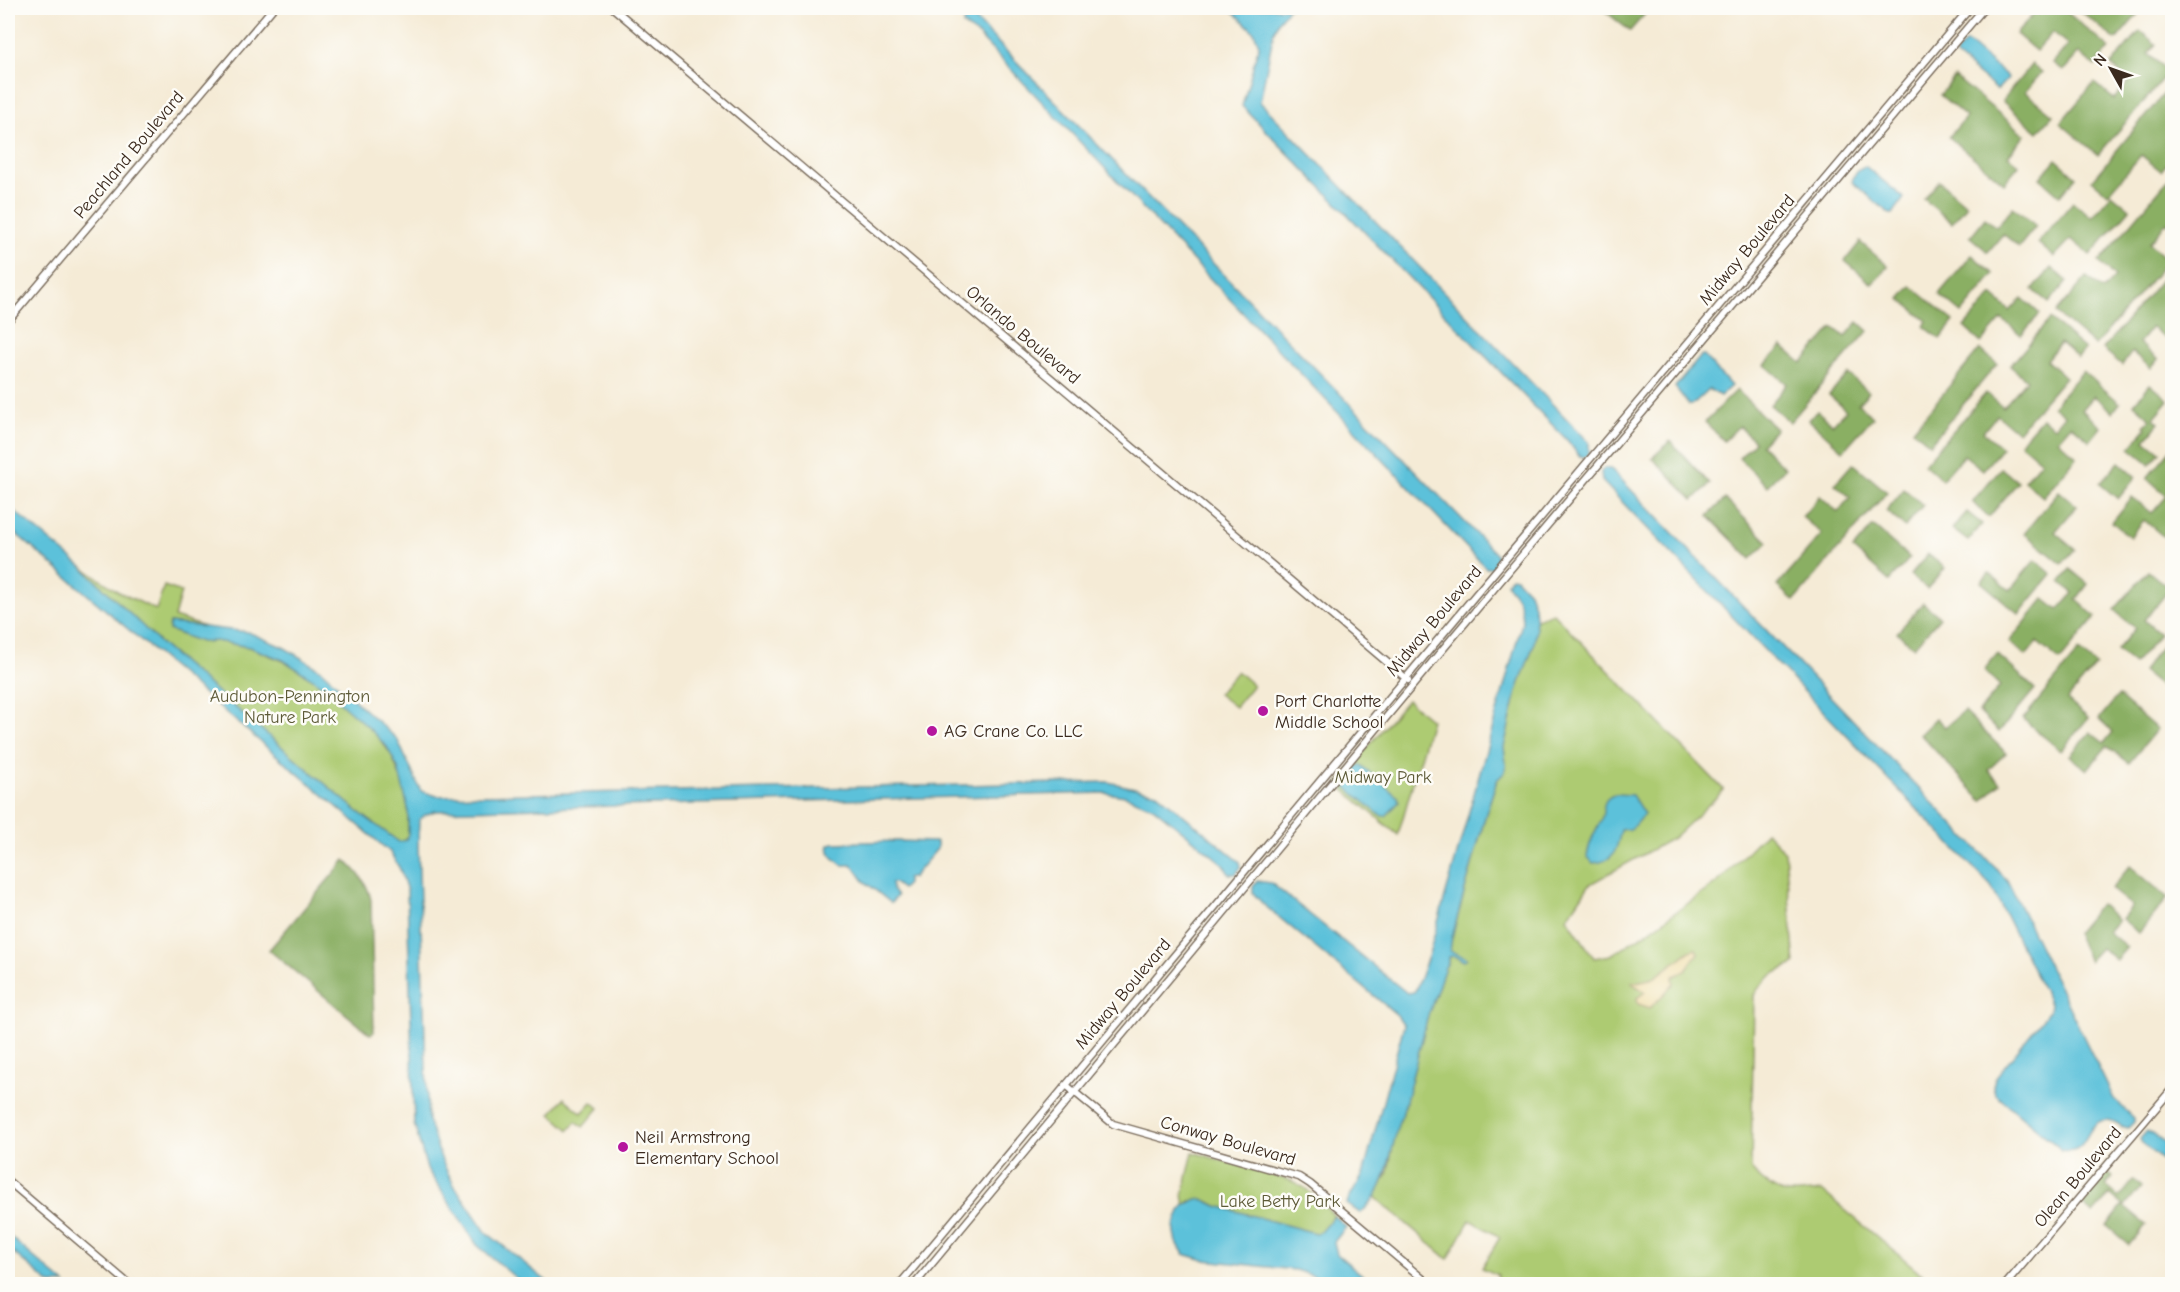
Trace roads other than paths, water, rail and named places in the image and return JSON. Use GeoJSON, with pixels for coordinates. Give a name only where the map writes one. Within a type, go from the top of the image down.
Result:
{"type":"FeatureCollection","features":[{"type":"Feature","properties":{"kind":"street","name":"Peachland Boulevard"},"geometry":{"type":"LineString","coordinates":[[8,321],[273,8]]}},
{"type":"Feature","properties":{"kind":"street","name":"Orlando Boulevard"},"geometry":{"type":"LineString","coordinates":[[613,8],[1413,685]]}},
{"type":"Feature","properties":{"kind":"street","name":"Midway Boulevard"},"geometry":{"type":"LineString","coordinates":[[900,1284],[1970,8]]}},
{"type":"Feature","properties":{"kind":"street","name":"Midway Boulevard"},"geometry":{"type":"LineString","coordinates":[[915,1284],[1413,685],[1984,8]]}},
{"type":"Feature","properties":{"kind":"street","name":"Conway Boulevard"},"geometry":{"type":"LineString","coordinates":[[1066,1085],[1113,1124],[1299,1177],[1311,1184],[1429,1284]]}},
{"type":"Feature","properties":{"kind":"street","name":"Olean Boulevard"},"geometry":{"type":"LineString","coordinates":[[2006,1284],[2172,1089]]}},
{"type":"Feature","properties":{"kind":"street"},"geometry":{"type":"LineString","coordinates":[[8,1181],[129,1284]]}},
{"type":"Feature","properties":{"kind":"water"},"geometry":{"type":"Polygon","coordinates":[[[1230,8],[1289,8],[1279,20],[1274,31],[1260,102],[1589,442],[1589,453],[1585,457],[1579,456],[1568,441],[1242,106],[1259,45],[1254,32],[1230,8]]]}},
{"type":"Feature","properties":{"kind":"water"},"geometry":{"type":"Polygon","coordinates":[[[968,16],[973,17],[1497,555],[1497,562],[1492,568],[1486,568],[978,35],[963,25],[968,16]]]}},
{"type":"Feature","properties":{"kind":"water"},"geometry":{"type":"Polygon","coordinates":[[[1965,43],[1968,43],[2007,76],[2008,78],[1998,89],[1956,56],[1965,43]]]}},
{"type":"Feature","properties":{"kind":"water"},"geometry":{"type":"Polygon","coordinates":[[[1865,166],[1904,198],[1893,214],[1890,214],[1852,182],[1857,172],[1865,166]]]}},
{"type":"Feature","properties":{"kind":"water"},"geometry":{"type":"Polygon","coordinates":[[[1701,356],[1704,356],[1731,386],[1720,396],[1709,389],[1692,405],[1689,405],[1675,387],[1701,356]]]}},
{"type":"Feature","properties":{"kind":"water"},"geometry":{"type":"Polygon","coordinates":[[[1604,468],[1611,469],[2007,880],[2114,1099],[2134,1118],[2134,1122],[2128,1128],[2109,1120],[2099,1122],[2093,1126],[2077,1148],[2071,1151],[2062,1150],[1995,1094],[1993,1087],[1995,1078],[2049,1011],[2050,1004],[1991,886],[1602,481],[1601,472],[1604,468]]]}},
{"type":"Feature","properties":{"kind":"water"},"geometry":{"type":"Polygon","coordinates":[[[8,506],[82,567],[162,645],[357,811],[399,842],[406,840],[408,834],[408,808],[398,768],[387,747],[369,728],[316,681],[283,660],[249,647],[216,641],[201,642],[169,630],[170,623],[248,632],[285,648],[321,670],[397,739],[421,791],[437,796],[1108,782],[1157,793],[1240,862],[1241,867],[1236,874],[1229,874],[1223,864],[1153,807],[1125,796],[1106,793],[435,811],[425,815],[419,820],[418,845],[428,1120],[442,1161],[454,1185],[486,1232],[550,1284],[523,1284],[477,1245],[427,1169],[414,1124],[407,891],[400,869],[390,852],[8,527],[8,506]]]}},
{"type":"Feature","properties":{"kind":"water"},"geometry":{"type":"Polygon","coordinates":[[[1511,577],[1516,578],[1529,592],[1534,606],[1536,630],[1534,644],[1517,691],[1504,747],[1506,766],[1504,773],[1497,780],[1487,810],[1452,937],[1450,951],[1467,958],[1464,961],[1454,956],[1448,957],[1448,963],[1428,1016],[1384,1179],[1375,1198],[1360,1213],[1347,1204],[1363,1175],[1404,1025],[1397,1015],[1263,904],[1253,893],[1253,887],[1257,881],[1271,883],[1407,993],[1414,992],[1429,954],[1522,623],[1519,601],[1507,583],[1511,577]]]}},
{"type":"Feature","properties":{"kind":"water"},"geometry":{"type":"Polygon","coordinates":[[[1361,765],[1398,797],[1399,802],[1386,816],[1381,816],[1345,786],[1344,782],[1361,765]]]}},
{"type":"Feature","properties":{"kind":"water"},"geometry":{"type":"Polygon","coordinates":[[[1616,794],[1632,795],[1644,814],[1631,829],[1621,830],[1611,857],[1593,863],[1587,856],[1592,837],[1601,820],[1605,802],[1616,794]]]}},
{"type":"Feature","properties":{"kind":"water"},"geometry":{"type":"Polygon","coordinates":[[[937,842],[937,849],[912,878],[907,878],[907,884],[902,889],[891,883],[892,890],[897,896],[891,903],[864,881],[855,868],[851,865],[842,865],[834,859],[828,848],[833,843],[937,842]]]}},
{"type":"Feature","properties":{"kind":"water"},"geometry":{"type":"Polygon","coordinates":[[[2146,1132],[2153,1134],[2172,1150],[2172,1169],[2142,1143],[2140,1139],[2146,1132]]]}},
{"type":"Feature","properties":{"kind":"water"},"geometry":{"type":"Polygon","coordinates":[[[1196,1199],[1315,1233],[1320,1232],[1334,1216],[1346,1227],[1334,1242],[1337,1254],[1373,1284],[1331,1284],[1318,1277],[1295,1270],[1204,1260],[1184,1254],[1177,1243],[1174,1227],[1180,1211],[1196,1199]]]}},
{"type":"Feature","properties":{"kind":"water"},"geometry":{"type":"Polygon","coordinates":[[[8,1235],[65,1284],[50,1284],[8,1248],[8,1235]]]}},
{"type":"Feature","properties":{"kind":"place","name":"Port Charlotte Middle School"},"geometry":{"type":"Point","coordinates":[1263,711]}},
{"type":"Feature","properties":{"kind":"place","name":"AG Crane Co. LLC"},"geometry":{"type":"Point","coordinates":[932,731]}},
{"type":"Feature","properties":{"kind":"place","name":"Neil Armstrong Elementary School"},"geometry":{"type":"Point","coordinates":[623,1147]}},
{"type":"Feature","properties":{"kind":"park label","name":"Audubon-Pennington Nature Park"},"geometry":{"type":"Point","coordinates":[290,706]}},
{"type":"Feature","properties":{"kind":"park label","name":"Midway Park"},"geometry":{"type":"Point","coordinates":[1383,777]}},
{"type":"Feature","properties":{"kind":"park label","name":"Lake Betty Park"},"geometry":{"type":"Point","coordinates":[1280,1201]}}]}
